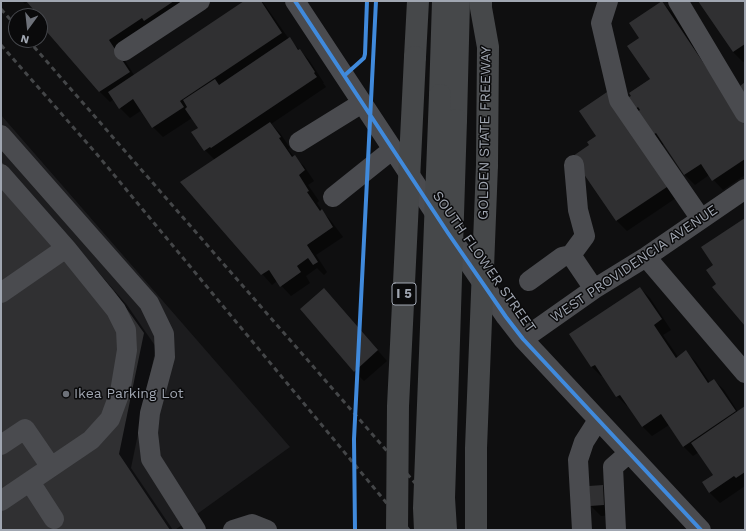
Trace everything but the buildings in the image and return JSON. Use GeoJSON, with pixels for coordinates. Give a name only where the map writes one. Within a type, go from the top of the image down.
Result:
{"type":"FeatureCollection","features":[{"type":"Feature","properties":{"kind":"highway","name":"I 5"},"geometry":{"type":"LineString","coordinates":[[397,530],[398,406],[418,1]]}},
{"type":"Feature","properties":{"kind":"highway"},"geometry":{"type":"LineString","coordinates":[[425,530],[424,508],[440,95],[442,1]]}},
{"type":"Feature","properties":{"kind":"highway"},"geometry":{"type":"LineString","coordinates":[[446,530],[444,498],[459,1]]}},
{"type":"Feature","properties":{"kind":"highway","name":"GOLDEN STATE FREEWAY"},"geometry":{"type":"LineString","coordinates":[[476,530],[476,440],[487,165],[488,47],[481,1]]}},
{"type":"Feature","properties":{"kind":"highway"},"geometry":{"type":"LineString","coordinates":[[488,47],[494,1]]}},
{"type":"Feature","properties":{"kind":"street"},"geometry":{"type":"LineString","coordinates":[[124,51],[200,1]]}},
{"type":"Feature","properties":{"kind":"street","name":"SOUTH FLOWER STREET"},"geometry":{"type":"LineString","coordinates":[[295,1],[457,246],[506,316],[523,338],[701,530]]}},
{"type":"Feature","properties":{"kind":"street"},"geometry":{"type":"LineString","coordinates":[[608,1],[601,23],[618,100],[701,219]]}},
{"type":"Feature","properties":{"kind":"street"},"geometry":{"type":"LineString","coordinates":[[678,1],[745,113]]}},
{"type":"Feature","properties":{"kind":"street"},"geometry":{"type":"LineString","coordinates":[[299,142],[362,102]]}},
{"type":"Feature","properties":{"kind":"street"},"geometry":{"type":"LineString","coordinates":[[1,501],[91,440],[110,419],[120,392],[127,350],[126,330],[116,310],[68,234],[4,144]]}},
{"type":"Feature","properties":{"kind":"street"},"geometry":{"type":"LineString","coordinates":[[333,197],[393,149]]}},
{"type":"Feature","properties":{"kind":"street"},"geometry":{"type":"LineString","coordinates":[[529,281],[562,257],[570,255],[585,236],[578,210],[574,165]]}},
{"type":"Feature","properties":{"kind":"street"},"geometry":{"type":"LineString","coordinates":[[1,174],[148,303],[164,334],[165,356],[150,413],[148,433],[151,459],[196,530]]}},
{"type":"Feature","properties":{"kind":"street","name":"WEST PROVIDENCIA AVENUE"},"geometry":{"type":"LineString","coordinates":[[523,338],[594,289],[646,257],[745,189]]}},
{"type":"Feature","properties":{"kind":"street"},"geometry":{"type":"LineString","coordinates":[[1,293],[68,234]]}},
{"type":"Feature","properties":{"kind":"street"},"geometry":{"type":"LineString","coordinates":[[570,255],[594,289]]}},
{"type":"Feature","properties":{"kind":"street"},"geometry":{"type":"LineString","coordinates":[[646,257],[745,373]]}},
{"type":"Feature","properties":{"kind":"street"},"geometry":{"type":"LineString","coordinates":[[582,530],[578,460],[584,442],[598,420]]}},
{"type":"Feature","properties":{"kind":"street"},"geometry":{"type":"LineString","coordinates":[[1,446],[26,429],[51,467]]}},
{"type":"Feature","properties":{"kind":"street"},"geometry":{"type":"LineString","coordinates":[[616,530],[613,467],[629,453]]}},
{"type":"Feature","properties":{"kind":"street"},"geometry":{"type":"LineString","coordinates":[[30,482],[54,520]]}},
{"type":"Feature","properties":{"kind":"street"},"geometry":{"type":"LineString","coordinates":[[233,530],[252,524],[267,530]]}},
{"type":"Feature","properties":{"kind":"shaded area"},"geometry":{"type":"Polygon","coordinates":[[[1,115],[290,447],[175,530],[1,530],[1,115]]]}},
{"type":"Feature","properties":{"kind":"railway"},"geometry":{"type":"LineString","coordinates":[[1,9],[8,17]]}},
{"type":"Feature","properties":{"kind":"railway"},"geometry":{"type":"LineString","coordinates":[[1,45],[95,152],[409,530]]}},
{"type":"Feature","properties":{"kind":"railway"},"geometry":{"type":"LineString","coordinates":[[35,48],[456,530]]}},
{"type":"Feature","properties":{"kind":"cycle path"},"geometry":{"type":"LineString","coordinates":[[295,1],[448,233],[506,317],[523,339],[701,530]]}},
{"type":"Feature","properties":{"kind":"cycle path"},"geometry":{"type":"LineString","coordinates":[[345,75],[364,58],[367,1]]}},
{"type":"Feature","properties":{"kind":"cycle path"},"geometry":{"type":"LineString","coordinates":[[355,530],[354,439],[376,1]]}},
{"type":"Feature","properties":{"kind":"place","name":"Ikea Parking Lot"},"geometry":{"type":"Point","coordinates":[66,394]}}]}
